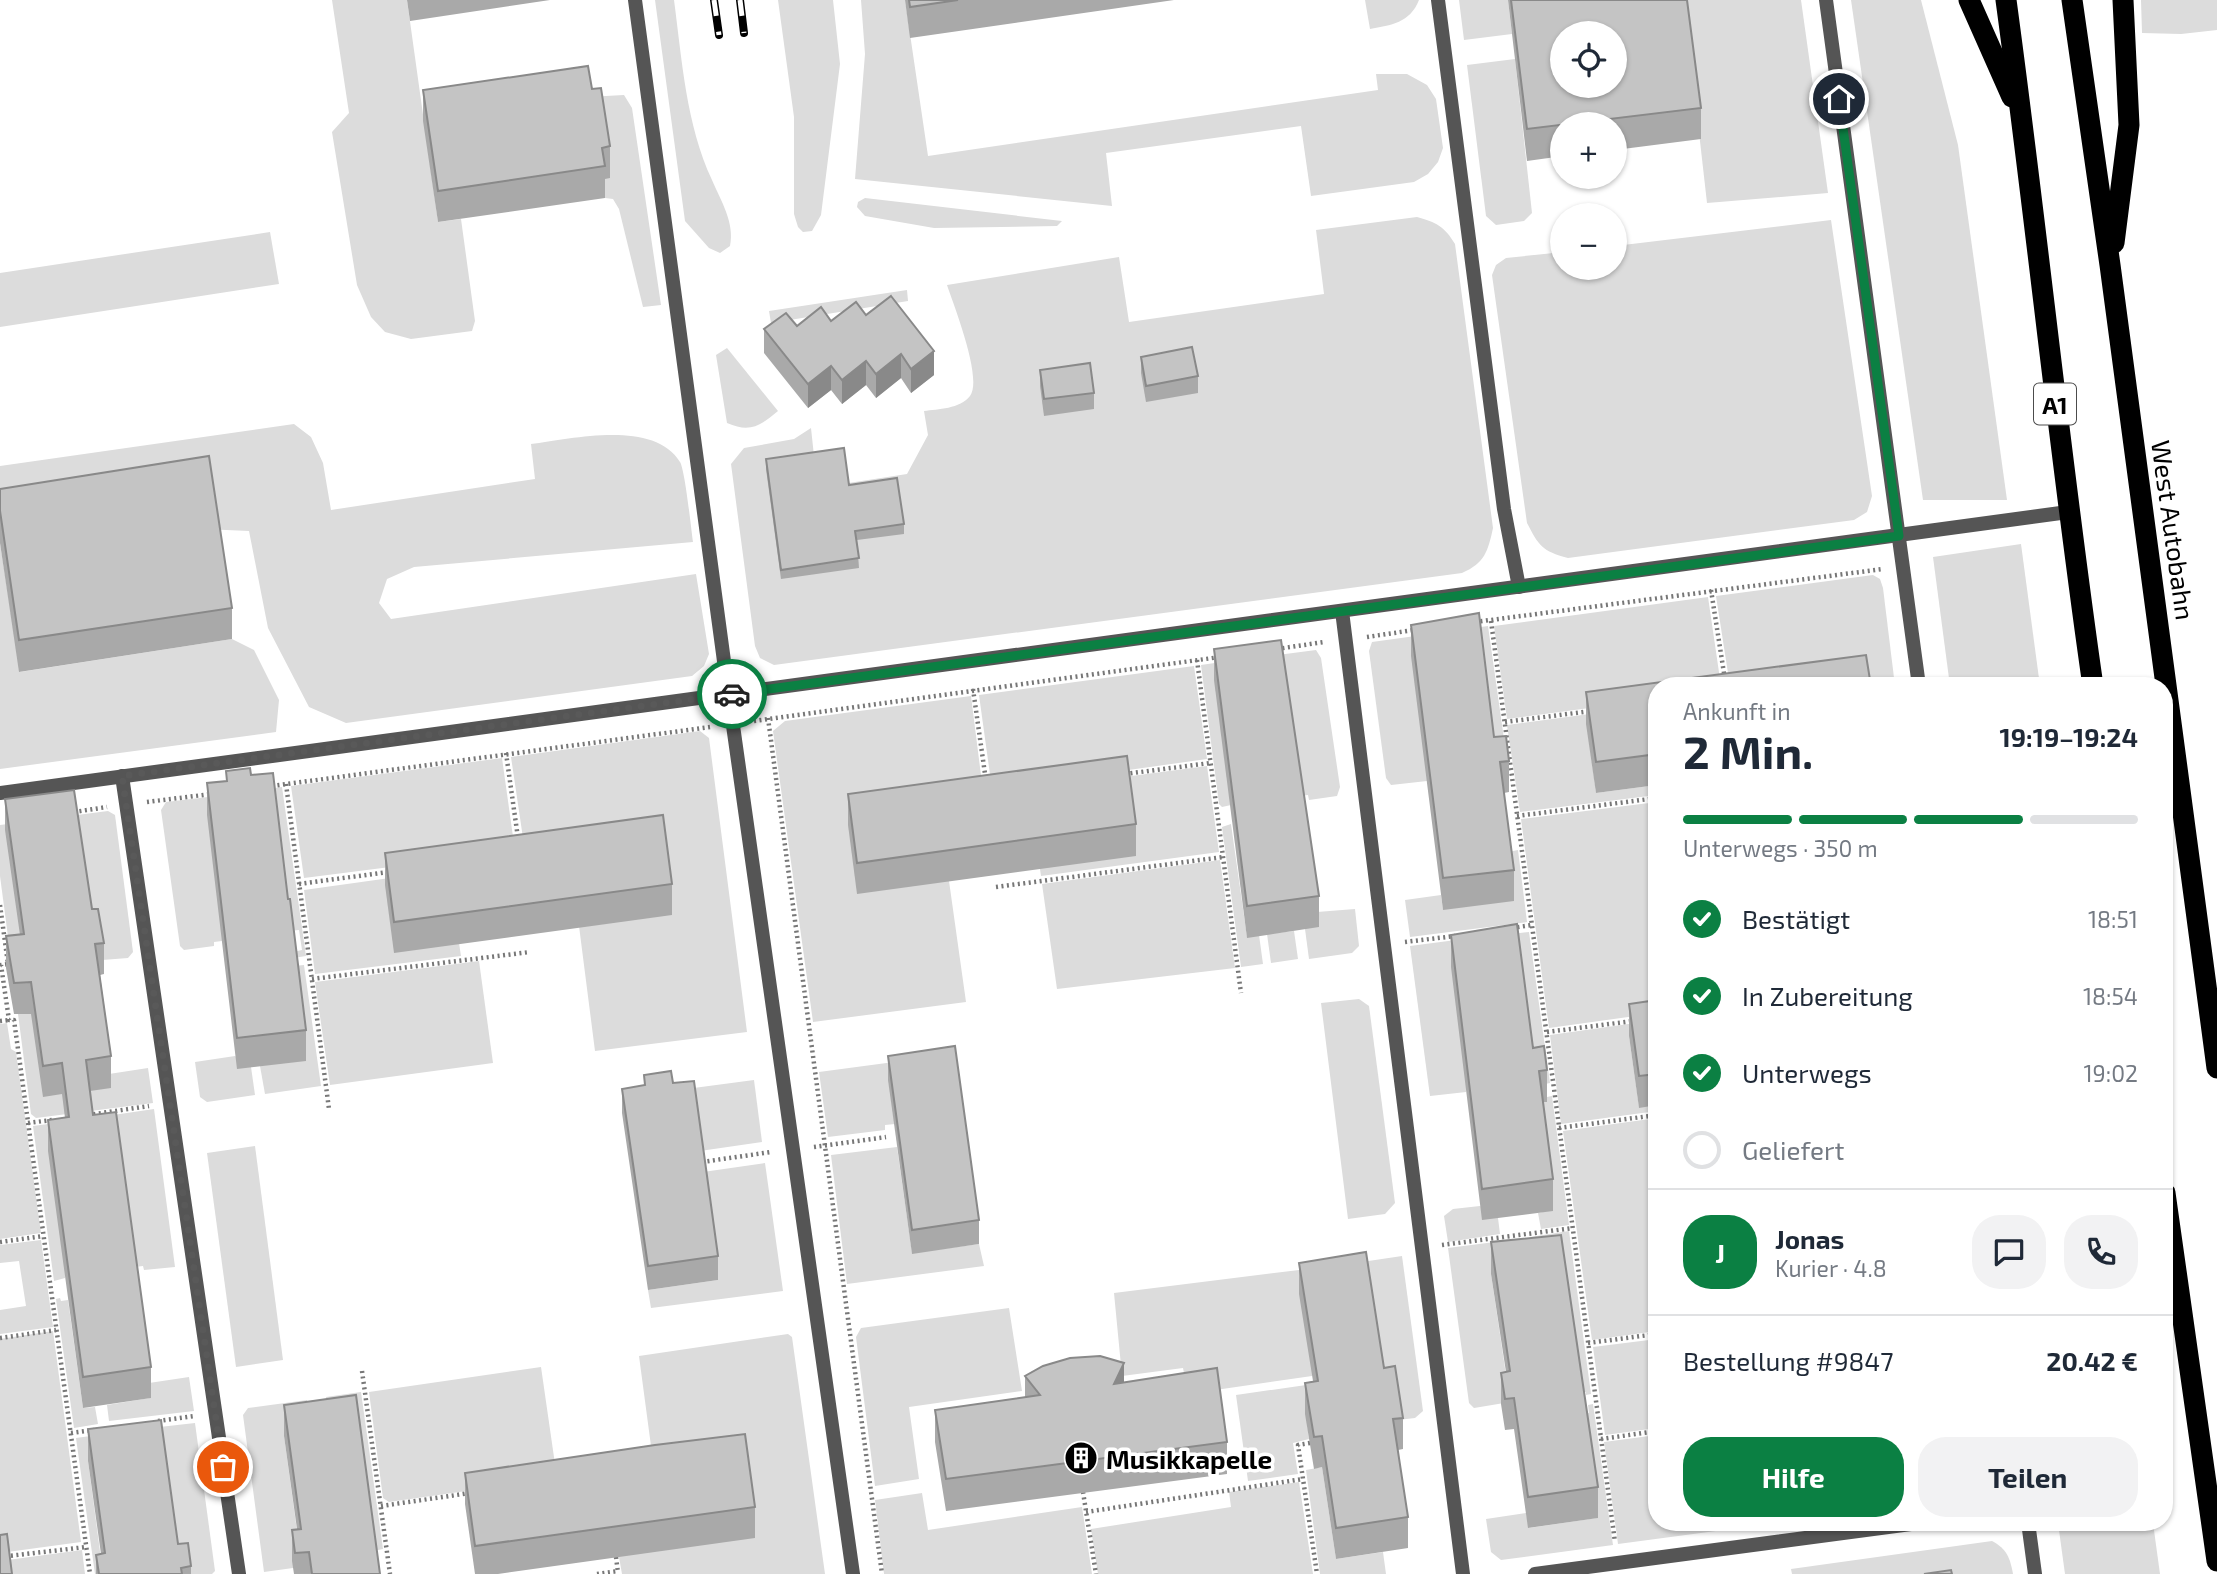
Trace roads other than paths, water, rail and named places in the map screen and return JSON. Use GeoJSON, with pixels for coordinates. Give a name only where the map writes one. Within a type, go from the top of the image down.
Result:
{"type":"FeatureCollection","features":[{"type":"Feature","properties":{"kind":"highway"},"geometry":{"type":"LineString","coordinates":[[1969,0],[2023,122]]}},
{"type":"Feature","properties":{"kind":"highway","name":"A1"},"geometry":{"type":"LineString","coordinates":[[2006,0],[2091,677]]}},
{"type":"Feature","properties":{"kind":"highway","name":"West Autobahn"},"geometry":{"type":"LineString","coordinates":[[2072,0],[2165,677]]}},
{"type":"Feature","properties":{"kind":"highway"},"geometry":{"type":"LineString","coordinates":[[2110,265],[2129,125],[2123,0]]}},
{"type":"Feature","properties":{"kind":"highway","name":"West Autobahn"},"geometry":{"type":"LineString","coordinates":[[2173,738],[2217,1068]]}},
{"type":"Feature","properties":{"kind":"highway"},"geometry":{"type":"LineString","coordinates":[[2173,1250],[2217,1561]]}},
{"type":"Feature","properties":{"kind":"lane"},"geometry":{"type":"LineString","coordinates":[[635,0],[733,724],[853,1574]]}},
{"type":"Feature","properties":{"kind":"lane"},"geometry":{"type":"LineString","coordinates":[[1438,0],[1504,509],[1519,587]]}},
{"type":"Feature","properties":{"kind":"lane"},"geometry":{"type":"LineString","coordinates":[[1826,0],[1918,677]]}},
{"type":"Feature","properties":{"kind":"lane"},"geometry":{"type":"LineString","coordinates":[[0,793],[2068,512]]}},
{"type":"Feature","properties":{"kind":"lane"},"geometry":{"type":"LineString","coordinates":[[1342,611],[1463,1574]]}},
{"type":"Feature","properties":{"kind":"lane"},"geometry":{"type":"LineString","coordinates":[[122,776],[239,1574]]}},
{"type":"Feature","properties":{"kind":"lane"},"geometry":{"type":"LineString","coordinates":[[1535,1574],[1858,1531]]}},
{"type":"Feature","properties":{"kind":"lane"},"geometry":{"type":"LineString","coordinates":[[2029,1531],[2035,1574]]}},
{"type":"Feature","properties":{"kind":"railway"},"geometry":{"type":"LineString","coordinates":[[714,0],[719,35]]}},
{"type":"Feature","properties":{"kind":"railway"},"geometry":{"type":"LineString","coordinates":[[740,0],[744,33]]}},
{"type":"Feature","properties":{"kind":"place","name":"Musikkapelle"},"geometry":{"type":"Point","coordinates":[1081,1458]}}]}
